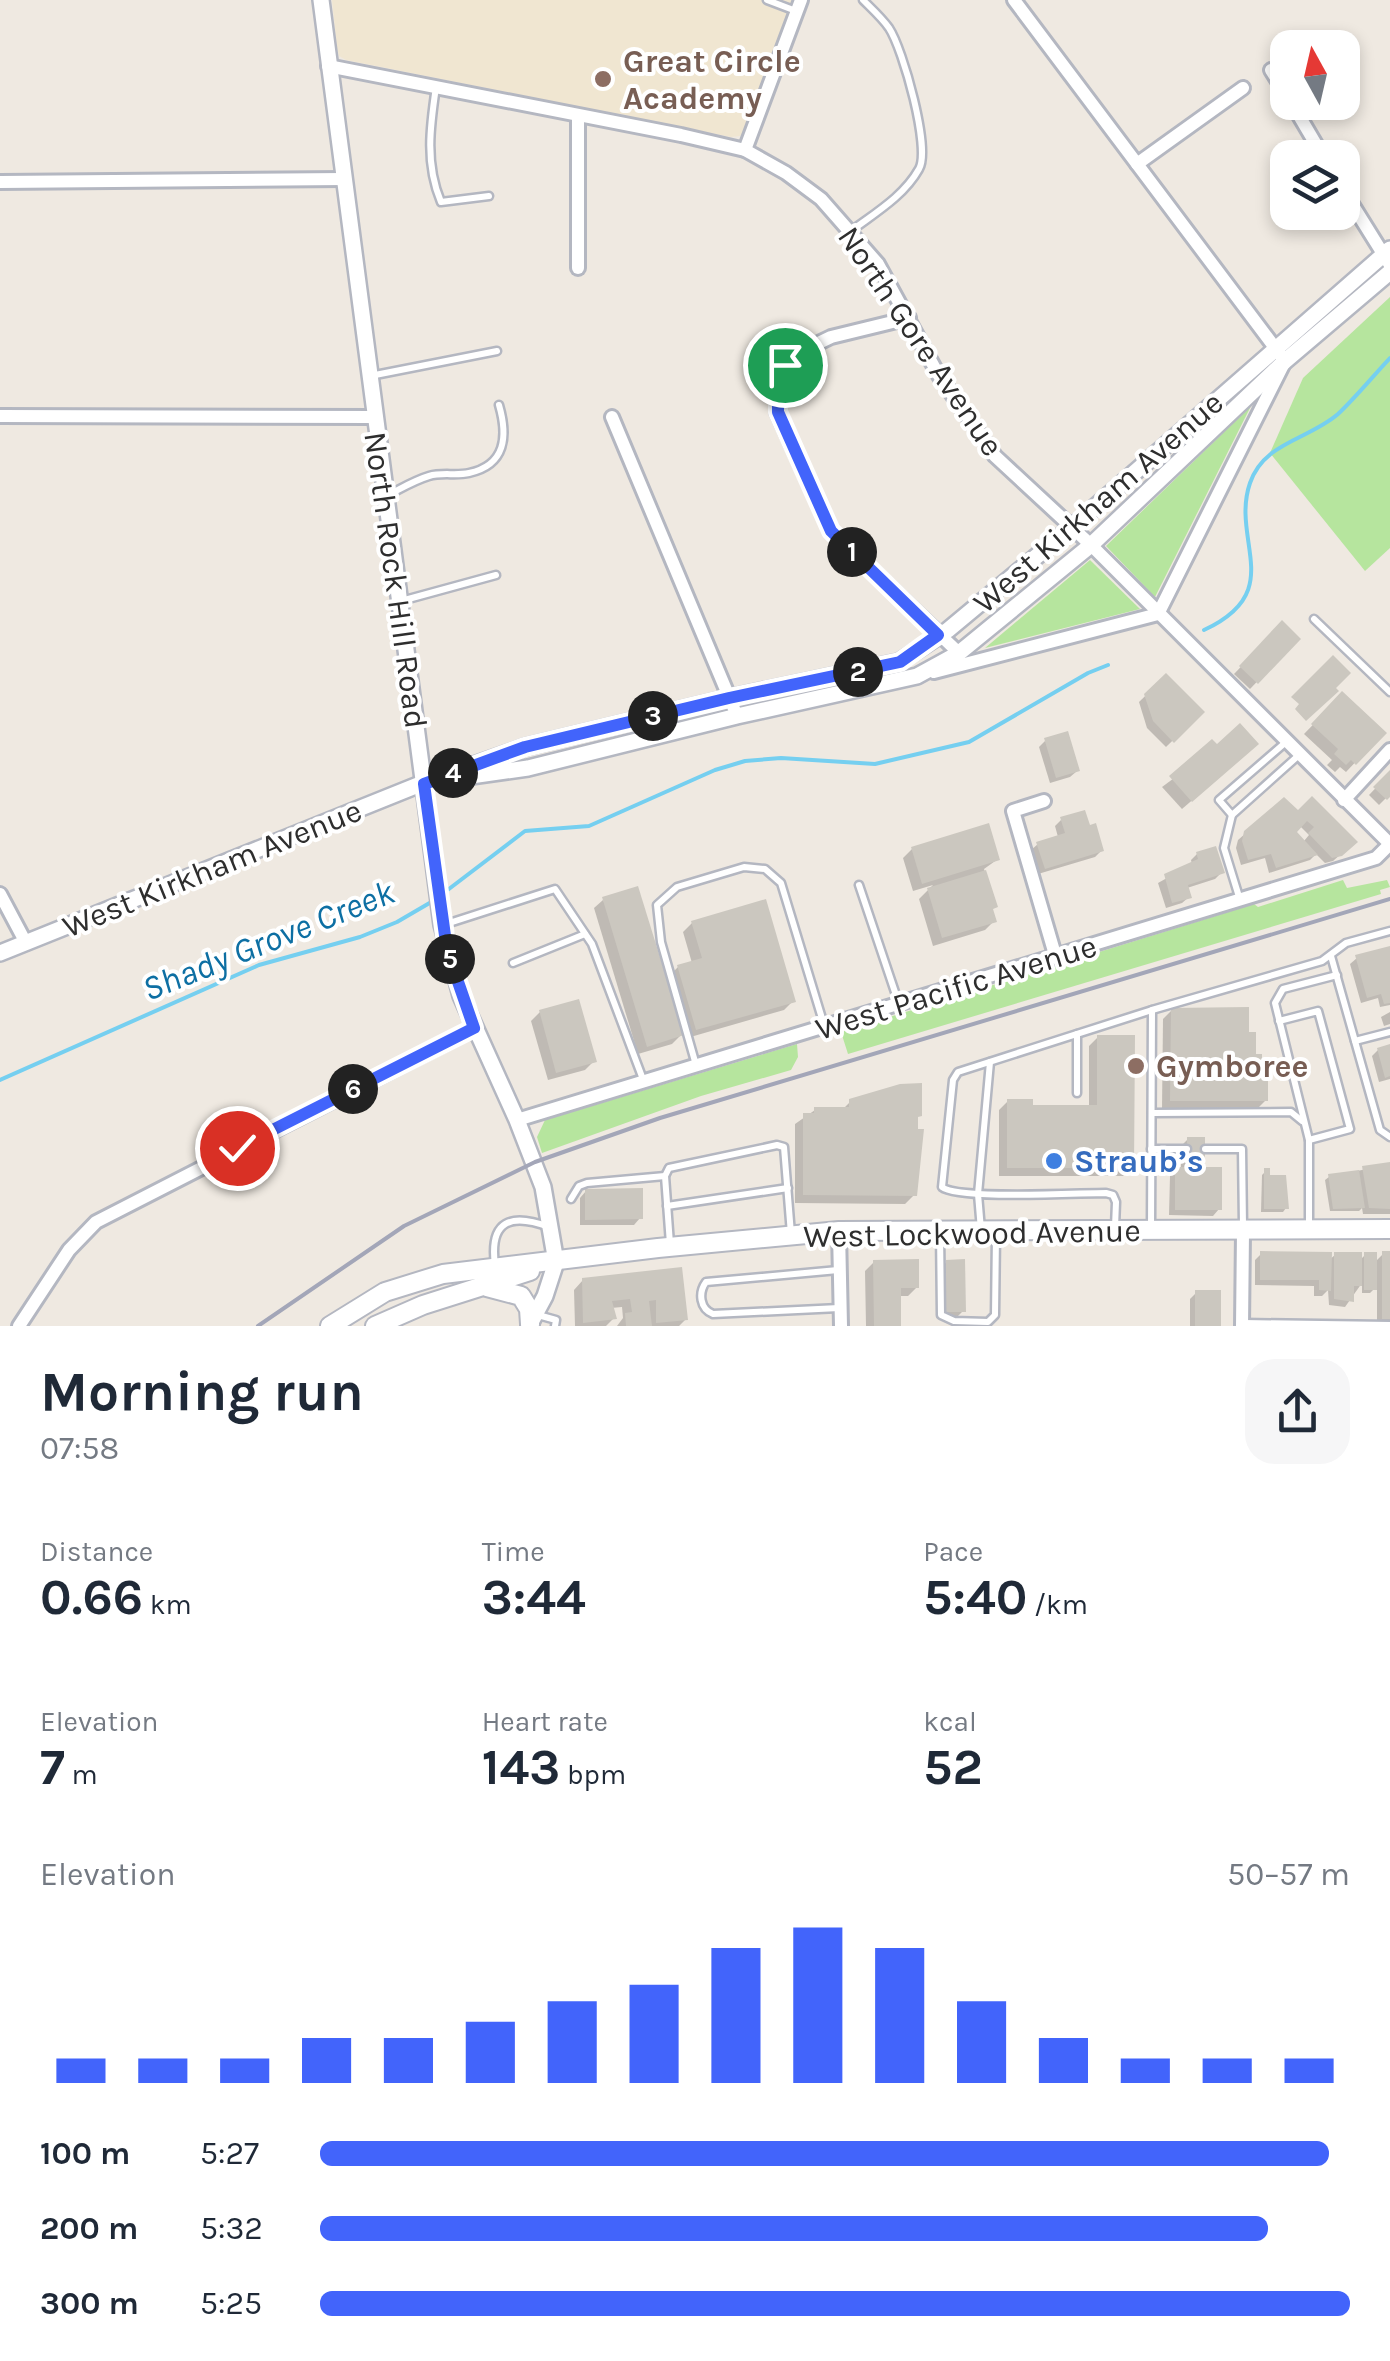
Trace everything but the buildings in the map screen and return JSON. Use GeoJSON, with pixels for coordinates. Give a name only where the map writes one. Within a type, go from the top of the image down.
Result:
{"type":"FeatureCollection","features":[{"type":"Feature","properties":{"kind":"main road","name":"West Lockwood Avenue"},"geometry":{"type":"LineString","coordinates":[[330,1326],[385,1292],[412,1282],[495,1266],[839,1231],[1390,1229]]}},
{"type":"Feature","properties":{"kind":"main road","name":"West Lockwood Avenue"},"geometry":{"type":"LineString","coordinates":[[375,1326],[397,1314],[556,1262]]}},
{"type":"Feature","properties":{"kind":"main road"},"geometry":{"type":"LineString","coordinates":[[481,1286],[498,1287],[521,1296],[532,1322]]}},
{"type":"Feature","properties":{"kind":"street","name":"North Rock Hill Road"},"geometry":{"type":"LineString","coordinates":[[321,0],[442,920],[453,973],[474,1028],[538,1171],[556,1262]]}},
{"type":"Feature","properties":{"kind":"street"},"geometry":{"type":"LineString","coordinates":[[917,676],[1158,614],[1279,355],[1014,0]]}},
{"type":"Feature","properties":{"kind":"street"},"geometry":{"type":"LineString","coordinates":[[745,150],[800,6]]}},
{"type":"Feature","properties":{"kind":"street","name":"North Gore Avenue"},"geometry":{"type":"LineString","coordinates":[[328,66],[745,150],[810,190],[851,230],[878,264],[938,374],[996,456],[1390,844]]}},
{"type":"Feature","properties":{"kind":"street"},"geometry":{"type":"LineString","coordinates":[[1137,164],[1243,88]]}},
{"type":"Feature","properties":{"kind":"street"},"geometry":{"type":"LineString","coordinates":[[578,116],[578,268]]}},
{"type":"Feature","properties":{"kind":"street"},"geometry":{"type":"LineString","coordinates":[[0,182],[344,179]]}},
{"type":"Feature","properties":{"kind":"street"},"geometry":{"type":"LineString","coordinates":[[1360,216],[1388,260]]}},
{"type":"Feature","properties":{"kind":"street","name":"West Kirkham Avenue"},"geometry":{"type":"LineString","coordinates":[[0,953],[525,747],[900,662],[948,630],[1388,260]]}},
{"type":"Feature","properties":{"kind":"street"},"geometry":{"type":"LineString","coordinates":[[909,318],[831,337],[804,350],[785,365],[778,385],[778,412],[831,531],[958,653]]}},
{"type":"Feature","properties":{"kind":"street","name":"West Kirkham Avenue"},"geometry":{"type":"LineString","coordinates":[[424,784],[528,768],[917,676],[958,653],[1091,546],[1279,355]]}},
{"type":"Feature","properties":{"kind":"street"},"geometry":{"type":"LineString","coordinates":[[0,416],[374,416]]}},
{"type":"Feature","properties":{"kind":"street"},"geometry":{"type":"LineString","coordinates":[[612,417],[737,716]]}},
{"type":"Feature","properties":{"kind":"street"},"geometry":{"type":"LineString","coordinates":[[1344,800],[1390,750]]}},
{"type":"Feature","properties":{"kind":"street"},"geometry":{"type":"LineString","coordinates":[[1044,801],[1012,811],[1056,958]]}},
{"type":"Feature","properties":{"kind":"street","name":"West Pacific Avenue"},"geometry":{"type":"LineString","coordinates":[[518,1120],[1376,858],[1390,844]]}},
{"type":"Feature","properties":{"kind":"street"},"geometry":{"type":"LineString","coordinates":[[0,894],[26,943]]}},
{"type":"Feature","properties":{"kind":"street"},"geometry":{"type":"LineString","coordinates":[[19,1326],[69,1250],[96,1222],[474,1028]]}},
{"type":"Feature","properties":{"kind":"street"},"geometry":{"type":"LineString","coordinates":[[839,1231],[841,1326]]}},
{"type":"Feature","properties":{"kind":"street"},"geometry":{"type":"LineString","coordinates":[[1242,1325],[1243,1232]]}},
{"type":"Feature","properties":{"kind":"street"},"geometry":{"type":"LineString","coordinates":[[532,1322],[556,1262]]}},
{"type":"Feature","properties":{"kind":"lane"},"geometry":{"type":"LineString","coordinates":[[767,0],[800,6]]}},
{"type":"Feature","properties":{"kind":"lane"},"geometry":{"type":"LineString","coordinates":[[851,230],[906,187],[922,165],[924,138],[908,74],[891,30],[863,0]]}},
{"type":"Feature","properties":{"kind":"lane"},"geometry":{"type":"LineString","coordinates":[[436,86],[430,133],[432,180],[440,202],[489,196]]}},
{"type":"Feature","properties":{"kind":"lane"},"geometry":{"type":"LineString","coordinates":[[369,376],[496,351]]}},
{"type":"Feature","properties":{"kind":"lane"},"geometry":{"type":"LineString","coordinates":[[385,496],[431,475],[466,474],[487,464],[501,452],[505,442],[500,405]]}},
{"type":"Feature","properties":{"kind":"lane"},"geometry":{"type":"LineString","coordinates":[[400,601],[496,575]]}},
{"type":"Feature","properties":{"kind":"lane"},"geometry":{"type":"LineString","coordinates":[[1314,619],[1390,692]]}},
{"type":"Feature","properties":{"kind":"lane"},"geometry":{"type":"LineString","coordinates":[[1232,815],[1219,800],[1286,742]]}},
{"type":"Feature","properties":{"kind":"lane"},"geometry":{"type":"LineString","coordinates":[[1240,900],[1224,848],[1232,815],[1300,755]]}},
{"type":"Feature","properties":{"kind":"lane"},"geometry":{"type":"LineString","coordinates":[[696,1066],[661,942],[657,905],[677,887],[744,868],[765,869],[781,883],[825,1027]]}},
{"type":"Feature","properties":{"kind":"lane"},"geometry":{"type":"LineString","coordinates":[[859,885],[899,1005]]}},
{"type":"Feature","properties":{"kind":"lane"},"geometry":{"type":"LineString","coordinates":[[442,920],[556,890],[592,944],[644,1082]]}},
{"type":"Feature","properties":{"kind":"lane"},"geometry":{"type":"LineString","coordinates":[[1115,1231],[1116,1202],[1113,1195],[1106,1193],[978,1194],[948,1192],[942,1187],[958,1072],[1322,961],[1346,942],[1390,932]]}},
{"type":"Feature","properties":{"kind":"lane"},"geometry":{"type":"LineString","coordinates":[[513,963],[586,934]]}},
{"type":"Feature","properties":{"kind":"lane"},"geometry":{"type":"LineString","coordinates":[[1332,956],[1380,1130],[1390,1137]]}},
{"type":"Feature","properties":{"kind":"lane"},"geometry":{"type":"LineString","coordinates":[[1309,1231],[1310,1140],[1275,1003],[1283,989],[1337,975]]}},
{"type":"Feature","properties":{"kind":"lane"},"geometry":{"type":"LineString","coordinates":[[1150,1231],[1152,1010]]}},
{"type":"Feature","properties":{"kind":"lane"},"geometry":{"type":"LineString","coordinates":[[1280,1021],[1318,1011],[1350,1129],[1310,1140]]}},
{"type":"Feature","properties":{"kind":"lane"},"geometry":{"type":"LineString","coordinates":[[1355,1041],[1390,1032]]}},
{"type":"Feature","properties":{"kind":"lane"},"geometry":{"type":"LineString","coordinates":[[1077,1034],[1077,1092]]}},
{"type":"Feature","properties":{"kind":"lane"},"geometry":{"type":"LineString","coordinates":[[940,1231],[941,1315],[947,1320],[993,1319],[996,1310],[988,1231],[978,1194],[990,1062]]}},
{"type":"Feature","properties":{"kind":"lane"},"geometry":{"type":"LineString","coordinates":[[1152,1113],[1291,1112],[1304,1122]]}},
{"type":"Feature","properties":{"kind":"lane"},"geometry":{"type":"LineString","coordinates":[[670,1247],[664,1176],[669,1168],[777,1146],[784,1147],[791,1236]]}},
{"type":"Feature","properties":{"kind":"lane"},"geometry":{"type":"LineString","coordinates":[[1205,1149],[1242,1148],[1243,1232]]}},
{"type":"Feature","properties":{"kind":"lane"},"geometry":{"type":"LineString","coordinates":[[1151,1149],[1187,1149]]}},
{"type":"Feature","properties":{"kind":"lane"},"geometry":{"type":"LineString","coordinates":[[570,1199],[579,1186],[587,1184],[664,1176]]}},
{"type":"Feature","properties":{"kind":"lane"},"geometry":{"type":"LineString","coordinates":[[667,1206],[788,1188]]}},
{"type":"Feature","properties":{"kind":"lane"},"geometry":{"type":"LineString","coordinates":[[495,1266],[495,1235],[502,1226],[515,1219],[528,1219],[550,1228]]}},
{"type":"Feature","properties":{"kind":"lane"},"geometry":{"type":"LineString","coordinates":[[840,1270],[706,1282],[702,1304],[706,1312],[713,1314],[841,1308]]}},
{"type":"Feature","properties":{"kind":"lane"},"geometry":{"type":"LineString","coordinates":[[532,1322],[556,1320],[555,1326]]}},
{"type":"Feature","properties":{"kind":"lane"},"geometry":{"type":"LineString","coordinates":[[1242,1325],[1390,1325]]}},
{"type":"Feature","properties":{"kind":"shaded area","name":"Great Circle Academy"},"geometry":{"type":"Polygon","coordinates":[[[332,0],[797,0],[746,130],[731,137],[346,60],[339,56],[332,0]]]}},
{"type":"Feature","properties":{"kind":"green space"},"geometry":{"type":"Polygon","coordinates":[[[1390,297],[1390,548],[1365,571],[1270,453],[1303,378],[1390,297]]]}},
{"type":"Feature","properties":{"kind":"green space"},"geometry":{"type":"Polygon","coordinates":[[[1251,406],[1155,597],[1106,546],[1251,406]]]}},
{"type":"Feature","properties":{"kind":"green space"},"geometry":{"type":"Polygon","coordinates":[[[1090,560],[1140,609],[985,648],[1090,560]]]}},
{"type":"Feature","properties":{"kind":"green space"},"geometry":{"type":"Polygon","coordinates":[[[1343,880],[1347,888],[1387,880],[1390,887],[1380,890],[1381,894],[848,1054],[841,1032],[1343,880]]]}},
{"type":"Feature","properties":{"kind":"green space"},"geometry":{"type":"Polygon","coordinates":[[[797,1044],[798,1057],[791,1070],[701,1096],[542,1153],[537,1137],[545,1120],[797,1044]]]}},
{"type":"Feature","properties":{"kind":"waterway","name":"Shady Grove Creek"},"geometry":{"type":"LineString","coordinates":[[1204,630],[1229,615],[1244,599],[1250,582],[1246,504],[1257,469],[1276,450],[1338,414],[1390,358]]}},
{"type":"Feature","properties":{"kind":"waterway","name":"Shady Grove Creek"},"geometry":{"type":"LineString","coordinates":[[441,895],[525,831],[589,826],[715,770],[745,761],[781,758],[875,764],[969,742],[1108,665]]}},
{"type":"Feature","properties":{"kind":"waterway","name":"Shady Grove Creek"},"geometry":{"type":"LineString","coordinates":[[0,1080],[259,965],[360,937],[433,901]]}},
{"type":"Feature","properties":{"kind":"railway"},"geometry":{"type":"LineString","coordinates":[[258,1326],[404,1226],[535,1162],[660,1118],[1390,899]]}},
{"type":"Feature","properties":{"kind":"place","name":"Great Circle Academy"},"geometry":{"type":"Point","coordinates":[603,79]}},
{"type":"Feature","properties":{"kind":"place","name":"Gymboree"},"geometry":{"type":"Point","coordinates":[1136,1066]}},
{"type":"Feature","properties":{"kind":"place","name":"Straub’s"},"geometry":{"type":"Point","coordinates":[1054,1161]}},
{"type":"Feature","properties":{"kind":"route"},"geometry":{"type":"LineString","coordinates":[[237,1148],[474,1028],[447,950],[424,784],[525,747],[900,662],[938,635],[831,531],[778,412],[778,385],[785,365]]}}]}
